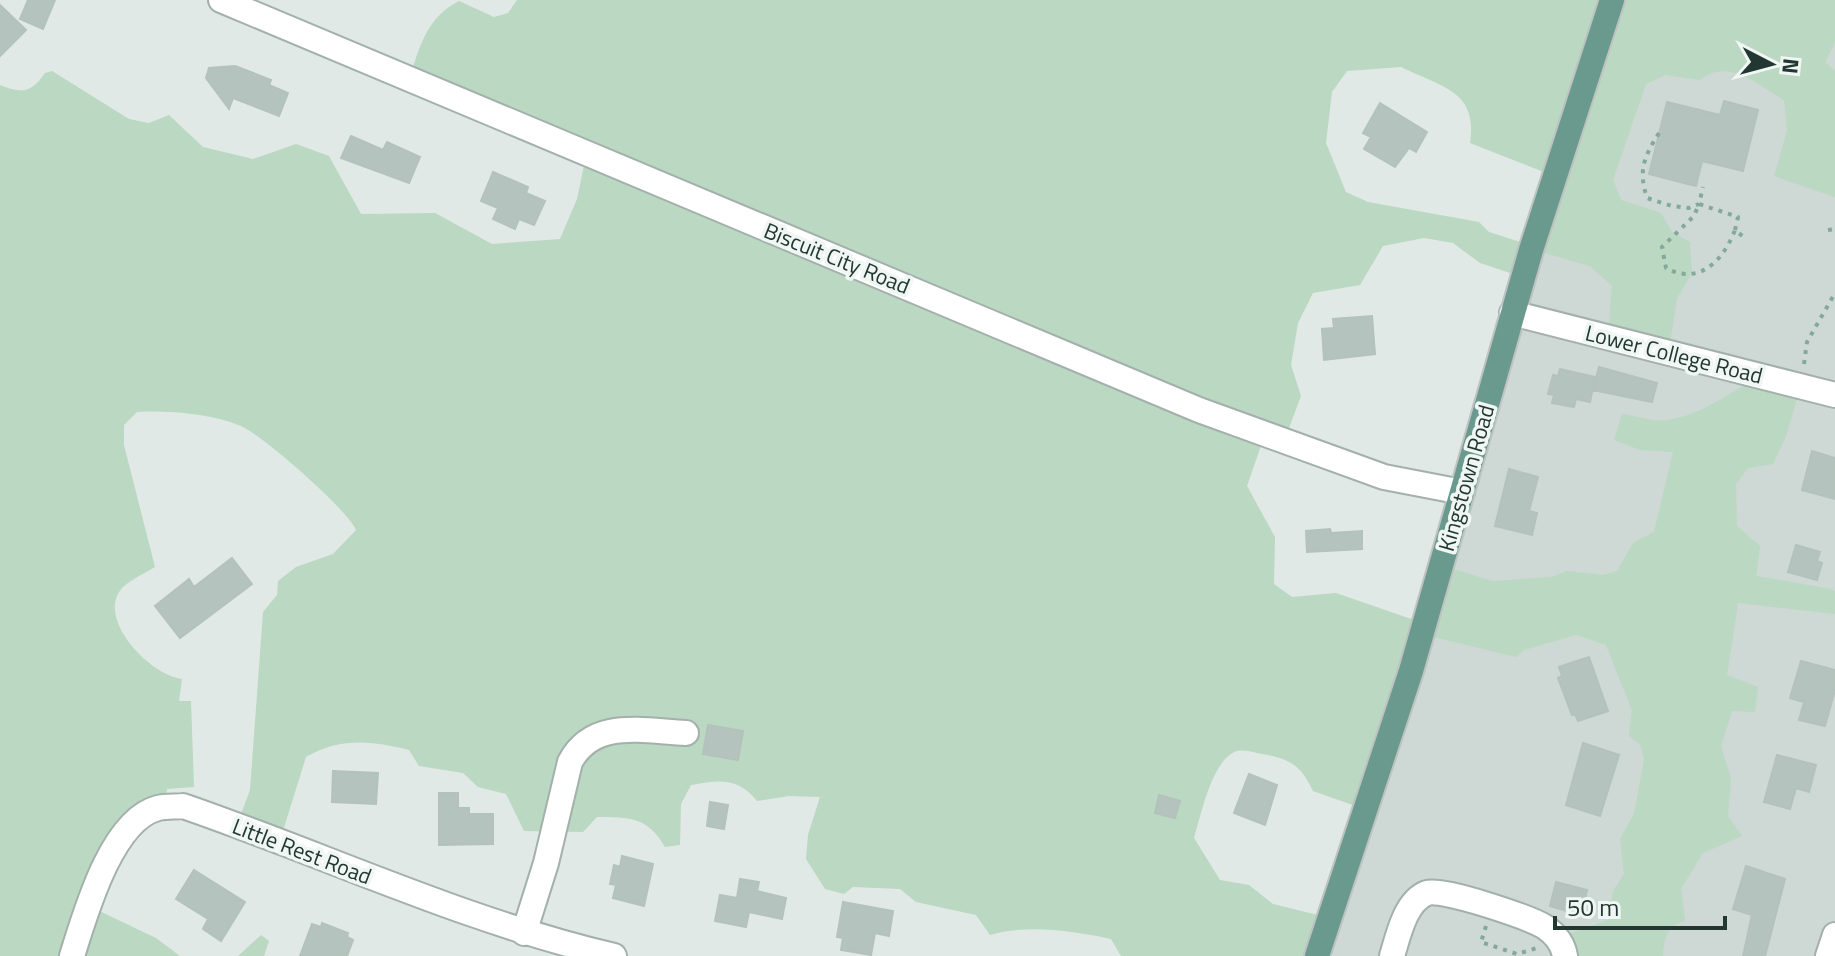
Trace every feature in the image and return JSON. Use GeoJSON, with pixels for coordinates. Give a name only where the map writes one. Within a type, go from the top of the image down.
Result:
{"type":"FeatureCollection","features":[{"type":"Feature","properties":{"kind":"main road","name":"Kingstown Road"},"geometry":{"type":"LineString","coordinates":[[1317,956],[1411,671],[1512,313],[1612,0]]}},
{"type":"Feature","properties":{"kind":"street","name":"Biscuit City Road"},"geometry":{"type":"LineString","coordinates":[[221,0],[1199,410],[1384,477],[1462,492]]}},
{"type":"Feature","properties":{"kind":"street","name":"Lower College Road"},"geometry":{"type":"LineString","coordinates":[[1512,313],[1835,395]]}},
{"type":"Feature","properties":{"kind":"street"},"geometry":{"type":"LineString","coordinates":[[524,933],[546,863],[570,762],[577,748],[593,735],[617,730],[686,733]]}},
{"type":"Feature","properties":{"kind":"street","name":"Little Rest Road"},"geometry":{"type":"LineString","coordinates":[[72,956],[114,847],[135,821],[157,808],[183,806],[439,905],[524,933],[614,956]]}},
{"type":"Feature","properties":{"kind":"street"},"geometry":{"type":"LineString","coordinates":[[1392,956],[1403,923],[1416,901],[1428,893],[1447,894],[1543,926],[1561,947]]}},
{"type":"Feature","properties":{"kind":"street"},"geometry":{"type":"LineString","coordinates":[[1828,956],[1835,935]]}},
{"type":"Feature","properties":{"kind":"path"},"geometry":{"type":"LineString","coordinates":[[1659,133],[1649,150],[1640,177],[1647,198],[1689,208],[1699,204],[1738,217],[1726,253],[1700,273],[1681,277],[1666,268],[1662,247],[1694,216],[1699,204],[1703,187]]}},
{"type":"Feature","properties":{"kind":"path"},"geometry":{"type":"LineString","coordinates":[[1828,230],[1835,229]]}},
{"type":"Feature","properties":{"kind":"path"},"geometry":{"type":"LineString","coordinates":[[1735,230],[1746,239]]}},
{"type":"Feature","properties":{"kind":"path"},"geometry":{"type":"LineString","coordinates":[[1801,386],[1807,342],[1835,293]]}},
{"type":"Feature","properties":{"kind":"path"},"geometry":{"type":"LineString","coordinates":[[1492,909],[1481,942],[1517,954],[1561,947]]}},
{"type":"Feature","properties":{"kind":"shaded area"},"geometry":{"type":"Polygon","coordinates":[[[1613,0],[1835,0],[1835,956],[1320,956],[1398,747],[1613,0]]]}},
{"type":"Feature","properties":{"kind":"green space"},"geometry":{"type":"Polygon","coordinates":[[[517,0],[1835,0],[1835,43],[1825,62],[1835,71],[1835,197],[1774,176],[1787,131],[1784,100],[1753,81],[1721,71],[1700,80],[1665,75],[1646,84],[1613,180],[1621,200],[1661,213],[1672,232],[1690,242],[1692,273],[1677,298],[1669,350],[1608,335],[1612,286],[1590,266],[1531,249],[1519,276],[1480,263],[1453,243],[1424,238],[1383,246],[1360,285],[1313,293],[1298,323],[1291,365],[1301,396],[1286,436],[1265,434],[1247,486],[1275,537],[1274,584],[1292,597],[1336,593],[1417,621],[1437,564],[1492,581],[1552,577],[1567,571],[1603,575],[1617,571],[1633,543],[1654,532],[1673,452],[1640,450],[1614,440],[1622,414],[1656,420],[1680,418],[1704,409],[1760,376],[1801,386],[1786,436],[1773,464],[1748,468],[1736,484],[1737,526],[1760,546],[1756,576],[1831,589],[1835,592],[1835,614],[1738,603],[1727,675],[1758,687],[1755,712],[1732,711],[1721,746],[1731,779],[1728,816],[1742,836],[1703,853],[1681,889],[1685,920],[1667,934],[1663,956],[1558,956],[1553,940],[1608,920],[1613,891],[1624,874],[1620,839],[1634,814],[1644,759],[1640,744],[1629,736],[1632,710],[1606,645],[1576,635],[1524,650],[1516,657],[1421,634],[1361,808],[1313,791],[1296,766],[1277,757],[1248,751],[1237,751],[1228,756],[1214,776],[1194,838],[1220,880],[1249,885],[1273,904],[1326,917],[1313,956],[1121,956],[1111,939],[1081,933],[1034,929],[990,935],[976,915],[916,902],[900,889],[853,887],[844,894],[825,889],[806,859],[808,835],[820,797],[789,796],[757,801],[743,788],[727,782],[691,785],[681,804],[680,845],[665,847],[644,824],[619,817],[597,817],[583,832],[524,831],[506,794],[478,787],[463,773],[419,766],[409,750],[382,744],[344,744],[306,757],[281,837],[241,814],[250,790],[263,612],[277,595],[278,581],[296,567],[333,554],[356,530],[338,507],[303,474],[267,443],[241,426],[176,412],[137,412],[124,425],[124,445],[155,567],[122,588],[116,601],[116,615],[121,630],[142,657],[169,676],[182,679],[179,701],[191,701],[194,787],[167,789],[165,805],[142,818],[93,908],[156,938],[180,956],[0,956],[0,85],[26,90],[45,73],[52,71],[129,119],[149,123],[169,115],[203,147],[253,159],[296,144],[329,156],[361,214],[435,213],[492,244],[560,239],[577,199],[586,156],[411,73],[427,32],[448,7],[459,1],[494,17],[508,13],[517,0]],[[1401,67],[1347,71],[1332,92],[1326,143],[1346,192],[1368,202],[1479,222],[1489,232],[1527,244],[1549,174],[1470,143],[1471,125],[1462,101],[1443,86],[1401,67]]]}},
{"type":"Feature","properties":{"kind":"green space"},"geometry":{"type":"Polygon","coordinates":[[[261,935],[269,941],[264,956],[238,956],[261,935]]]}},
{"type":"Feature","properties":{"kind":"building"},"geometry":{"type":"Polygon","coordinates":[[[28,0],[55,0],[43,29],[20,19],[28,0]]]}},
{"type":"Feature","properties":{"kind":"building"},"geometry":{"type":"Polygon","coordinates":[[[0,5],[26,30],[0,56],[0,5]]]}},
{"type":"Feature","properties":{"kind":"building"},"geometry":{"type":"Polygon","coordinates":[[[235,66],[271,80],[269,85],[288,93],[279,116],[233,98],[229,109],[206,78],[209,68],[235,66]]]}},
{"type":"Feature","properties":{"kind":"building"},"geometry":{"type":"Polygon","coordinates":[[[1724,101],[1758,110],[1743,171],[1702,161],[1696,186],[1649,174],[1667,102],[1720,115],[1724,101]]]}},
{"type":"Feature","properties":{"kind":"building"},"geometry":{"type":"Polygon","coordinates":[[[1380,103],[1427,132],[1416,152],[1409,148],[1395,167],[1364,149],[1371,137],[1363,133],[1380,103]]]}},
{"type":"Feature","properties":{"kind":"building"},"geometry":{"type":"Polygon","coordinates":[[[351,136],[383,150],[387,142],[420,157],[409,183],[341,158],[351,136]]]}},
{"type":"Feature","properties":{"kind":"building"},"geometry":{"type":"Polygon","coordinates":[[[493,172],[528,187],[526,193],[545,201],[534,225],[519,219],[515,229],[493,219],[498,208],[481,201],[493,172]]]}},
{"type":"Feature","properties":{"kind":"building"},"geometry":{"type":"Polygon","coordinates":[[[1372,316],[1375,354],[1324,360],[1322,329],[1334,328],[1333,319],[1372,316]]]}},
{"type":"Feature","properties":{"kind":"building"},"geometry":{"type":"Polygon","coordinates":[[[1599,367],[1657,383],[1652,402],[1593,390],[1599,367]]]}},
{"type":"Feature","properties":{"kind":"building"},"geometry":{"type":"Polygon","coordinates":[[[1560,369],[1595,377],[1590,402],[1576,399],[1574,407],[1552,403],[1554,395],[1548,394],[1553,375],[1558,376],[1560,369]]]}},
{"type":"Feature","properties":{"kind":"building"},"geometry":{"type":"Polygon","coordinates":[[[1812,451],[1835,458],[1835,499],[1802,490],[1812,451]]]}},
{"type":"Feature","properties":{"kind":"building"},"geometry":{"type":"Polygon","coordinates":[[[1509,469],[1538,477],[1529,511],[1537,513],[1532,535],[1495,526],[1509,469]]]}},
{"type":"Feature","properties":{"kind":"building"},"geometry":{"type":"Polygon","coordinates":[[[1330,529],[1331,533],[1362,531],[1362,549],[1307,552],[1306,531],[1330,529]]]}},
{"type":"Feature","properties":{"kind":"building"},"geometry":{"type":"Polygon","coordinates":[[[1796,545],[1820,552],[1817,561],[1822,563],[1817,580],[1788,572],[1796,545]]]}},
{"type":"Feature","properties":{"kind":"building"},"geometry":{"type":"Polygon","coordinates":[[[232,558],[252,584],[180,638],[155,606],[189,579],[194,587],[232,558]]]}},
{"type":"Feature","properties":{"kind":"building"},"geometry":{"type":"Polygon","coordinates":[[[1589,657],[1608,711],[1578,721],[1575,714],[1572,715],[1558,678],[1562,676],[1559,667],[1589,657]]]}},
{"type":"Feature","properties":{"kind":"building"},"geometry":{"type":"Polygon","coordinates":[[[1801,661],[1835,670],[1835,690],[1825,726],[1799,720],[1804,702],[1790,698],[1801,661]]]}},
{"type":"Feature","properties":{"kind":"building"},"geometry":{"type":"Polygon","coordinates":[[[708,725],[743,731],[738,760],[703,754],[708,725]]]}},
{"type":"Feature","properties":{"kind":"building"},"geometry":{"type":"Polygon","coordinates":[[[1583,743],[1619,755],[1600,816],[1566,805],[1583,743]]]}},
{"type":"Feature","properties":{"kind":"building"},"geometry":{"type":"Polygon","coordinates":[[[1777,755],[1816,765],[1809,792],[1796,788],[1790,809],[1764,802],[1777,755]]]}},
{"type":"Feature","properties":{"kind":"building"},"geometry":{"type":"Polygon","coordinates":[[[333,771],[378,773],[376,804],[332,802],[333,771]]]}},
{"type":"Feature","properties":{"kind":"building"},"geometry":{"type":"Polygon","coordinates":[[[1249,774],[1277,785],[1265,825],[1234,813],[1249,774]]]}},
{"type":"Feature","properties":{"kind":"building"},"geometry":{"type":"Polygon","coordinates":[[[439,793],[458,793],[458,808],[469,808],[469,814],[493,814],[493,844],[439,845],[439,793]]]}},
{"type":"Feature","properties":{"kind":"building"},"geometry":{"type":"Polygon","coordinates":[[[1159,795],[1180,801],[1175,818],[1155,813],[1159,795]]]}},
{"type":"Feature","properties":{"kind":"building"},"geometry":{"type":"Polygon","coordinates":[[[710,802],[728,805],[724,829],[707,826],[710,802]]]}},
{"type":"Feature","properties":{"kind":"building"},"geometry":{"type":"Polygon","coordinates":[[[622,856],[653,864],[644,906],[613,898],[616,885],[610,884],[614,865],[620,867],[622,856]]]}},
{"type":"Feature","properties":{"kind":"building"},"geometry":{"type":"Polygon","coordinates":[[[1746,866],[1785,879],[1765,956],[1743,956],[1752,915],[1733,909],[1746,866]]]}},
{"type":"Feature","properties":{"kind":"building"},"geometry":{"type":"Polygon","coordinates":[[[194,870],[245,902],[221,941],[203,929],[208,919],[176,899],[194,870]]]}},
{"type":"Feature","properties":{"kind":"building"},"geometry":{"type":"Polygon","coordinates":[[[740,879],[759,882],[757,891],[786,898],[782,919],[749,912],[746,927],[715,921],[720,895],[737,898],[740,879]]]}},
{"type":"Feature","properties":{"kind":"building"},"geometry":{"type":"Polygon","coordinates":[[[1556,882],[1587,890],[1581,915],[1550,906],[1556,882]]]}},
{"type":"Feature","properties":{"kind":"building"},"geometry":{"type":"Polygon","coordinates":[[[843,902],[893,911],[889,936],[875,933],[871,955],[841,950],[843,938],[837,937],[843,902]]]}},
{"type":"Feature","properties":{"kind":"building"},"geometry":{"type":"Polygon","coordinates":[[[322,923],[348,933],[347,937],[353,940],[347,956],[300,956],[312,924],[321,927],[322,923]]]}}]}
